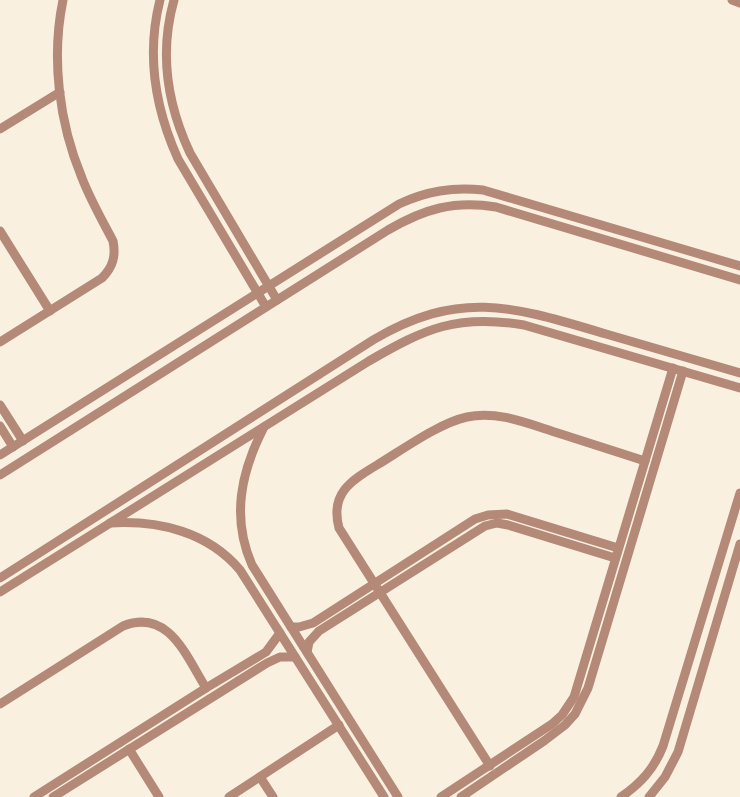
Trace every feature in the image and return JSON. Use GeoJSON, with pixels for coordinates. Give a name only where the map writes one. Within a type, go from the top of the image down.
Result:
{"type":"FeatureCollection","features":[{"type":"Feature","properties":{"kind":"street"},"geometry":{"type":"LineString","coordinates":[[0,342],[102,278],[109,271],[113,262],[114,251],[112,241],[82,178],[70,146],[60,92],[58,46],[63,0]]}},
{"type":"Feature","properties":{"kind":"street"},"geometry":{"type":"LineString","coordinates":[[160,0],[154,32],[153,70],[160,113],[178,159],[266,307]]}},
{"type":"Feature","properties":{"kind":"street"},"geometry":{"type":"LineString","coordinates":[[174,0],[166,39],[166,62],[168,86],[178,124],[190,153],[277,300]]}},
{"type":"Feature","properties":{"kind":"street"},"geometry":{"type":"LineString","coordinates":[[732,0],[740,3]]}},
{"type":"Feature","properties":{"kind":"street"},"geometry":{"type":"LineString","coordinates":[[0,129],[60,92]]}},
{"type":"Feature","properties":{"kind":"street"},"geometry":{"type":"LineString","coordinates":[[0,455],[399,204],[426,193],[448,189],[472,189],[500,195],[740,266]]}},
{"type":"Feature","properties":{"kind":"street"},"geometry":{"type":"LineString","coordinates":[[0,475],[408,218],[442,206],[478,204],[496,207],[740,280]]}},
{"type":"Feature","properties":{"kind":"street"},"geometry":{"type":"LineString","coordinates":[[0,230],[50,311]]}},
{"type":"Feature","properties":{"kind":"street"},"geometry":{"type":"LineString","coordinates":[[0,578],[373,340],[396,327],[428,314],[468,307],[489,307],[529,312],[740,374]]}},
{"type":"Feature","properties":{"kind":"street"},"geometry":{"type":"LineString","coordinates":[[0,592],[394,346],[433,329],[453,323],[498,321],[524,325],[740,388]]}},
{"type":"Feature","properties":{"kind":"street"},"geometry":{"type":"LineString","coordinates":[[441,797],[552,724],[569,706],[579,684],[615,558],[673,368]]}},
{"type":"Feature","properties":{"kind":"street"},"geometry":{"type":"LineString","coordinates":[[461,797],[554,734],[575,714],[583,702],[683,371]]}},
{"type":"Feature","properties":{"kind":"street"},"geometry":{"type":"LineString","coordinates":[[0,405],[23,441]]}},
{"type":"Feature","properties":{"kind":"street"},"geometry":{"type":"LineString","coordinates":[[490,766],[339,528],[336,518],[339,497],[345,488],[359,475],[454,421],[480,415],[506,417],[645,461]]}},
{"type":"Feature","properties":{"kind":"street"},"geometry":{"type":"LineString","coordinates":[[0,426],[13,447]]}},
{"type":"Feature","properties":{"kind":"street"},"geometry":{"type":"LineString","coordinates":[[264,426],[255,445],[243,484],[240,520],[242,536],[252,565],[398,797]]}},
{"type":"Feature","properties":{"kind":"street"},"geometry":{"type":"LineString","coordinates":[[621,797],[648,775],[657,761],[663,746],[740,494]]}},
{"type":"Feature","properties":{"kind":"street"},"geometry":{"type":"LineString","coordinates":[[291,627],[299,627],[313,623],[476,519],[488,514],[507,514],[618,548]]}},
{"type":"Feature","properties":{"kind":"street"},"geometry":{"type":"LineString","coordinates":[[109,524],[130,522],[162,526],[192,535],[219,549],[240,570],[384,797]]}},
{"type":"Feature","properties":{"kind":"street"},"geometry":{"type":"LineString","coordinates":[[306,652],[309,642],[315,634],[480,528],[492,524],[508,525],[615,558]]}},
{"type":"Feature","properties":{"kind":"street"},"geometry":{"type":"LineString","coordinates":[[648,797],[665,777],[678,752],[740,544]]}},
{"type":"Feature","properties":{"kind":"street"},"geometry":{"type":"LineString","coordinates":[[0,704],[123,626],[134,622],[145,621],[155,623],[165,628],[173,636],[206,688]]}},
{"type":"Feature","properties":{"kind":"street"},"geometry":{"type":"LineString","coordinates":[[34,797],[206,688],[266,652],[276,641],[280,633]]}},
{"type":"Feature","properties":{"kind":"street"},"geometry":{"type":"LineString","coordinates":[[53,797],[267,663],[280,657],[295,657]]}},
{"type":"Feature","properties":{"kind":"street"},"geometry":{"type":"LineString","coordinates":[[229,797],[339,726]]}},
{"type":"Feature","properties":{"kind":"street"},"geometry":{"type":"LineString","coordinates":[[129,749],[159,797]]}},
{"type":"Feature","properties":{"kind":"street"},"geometry":{"type":"LineString","coordinates":[[260,776],[273,797]]}}]}
